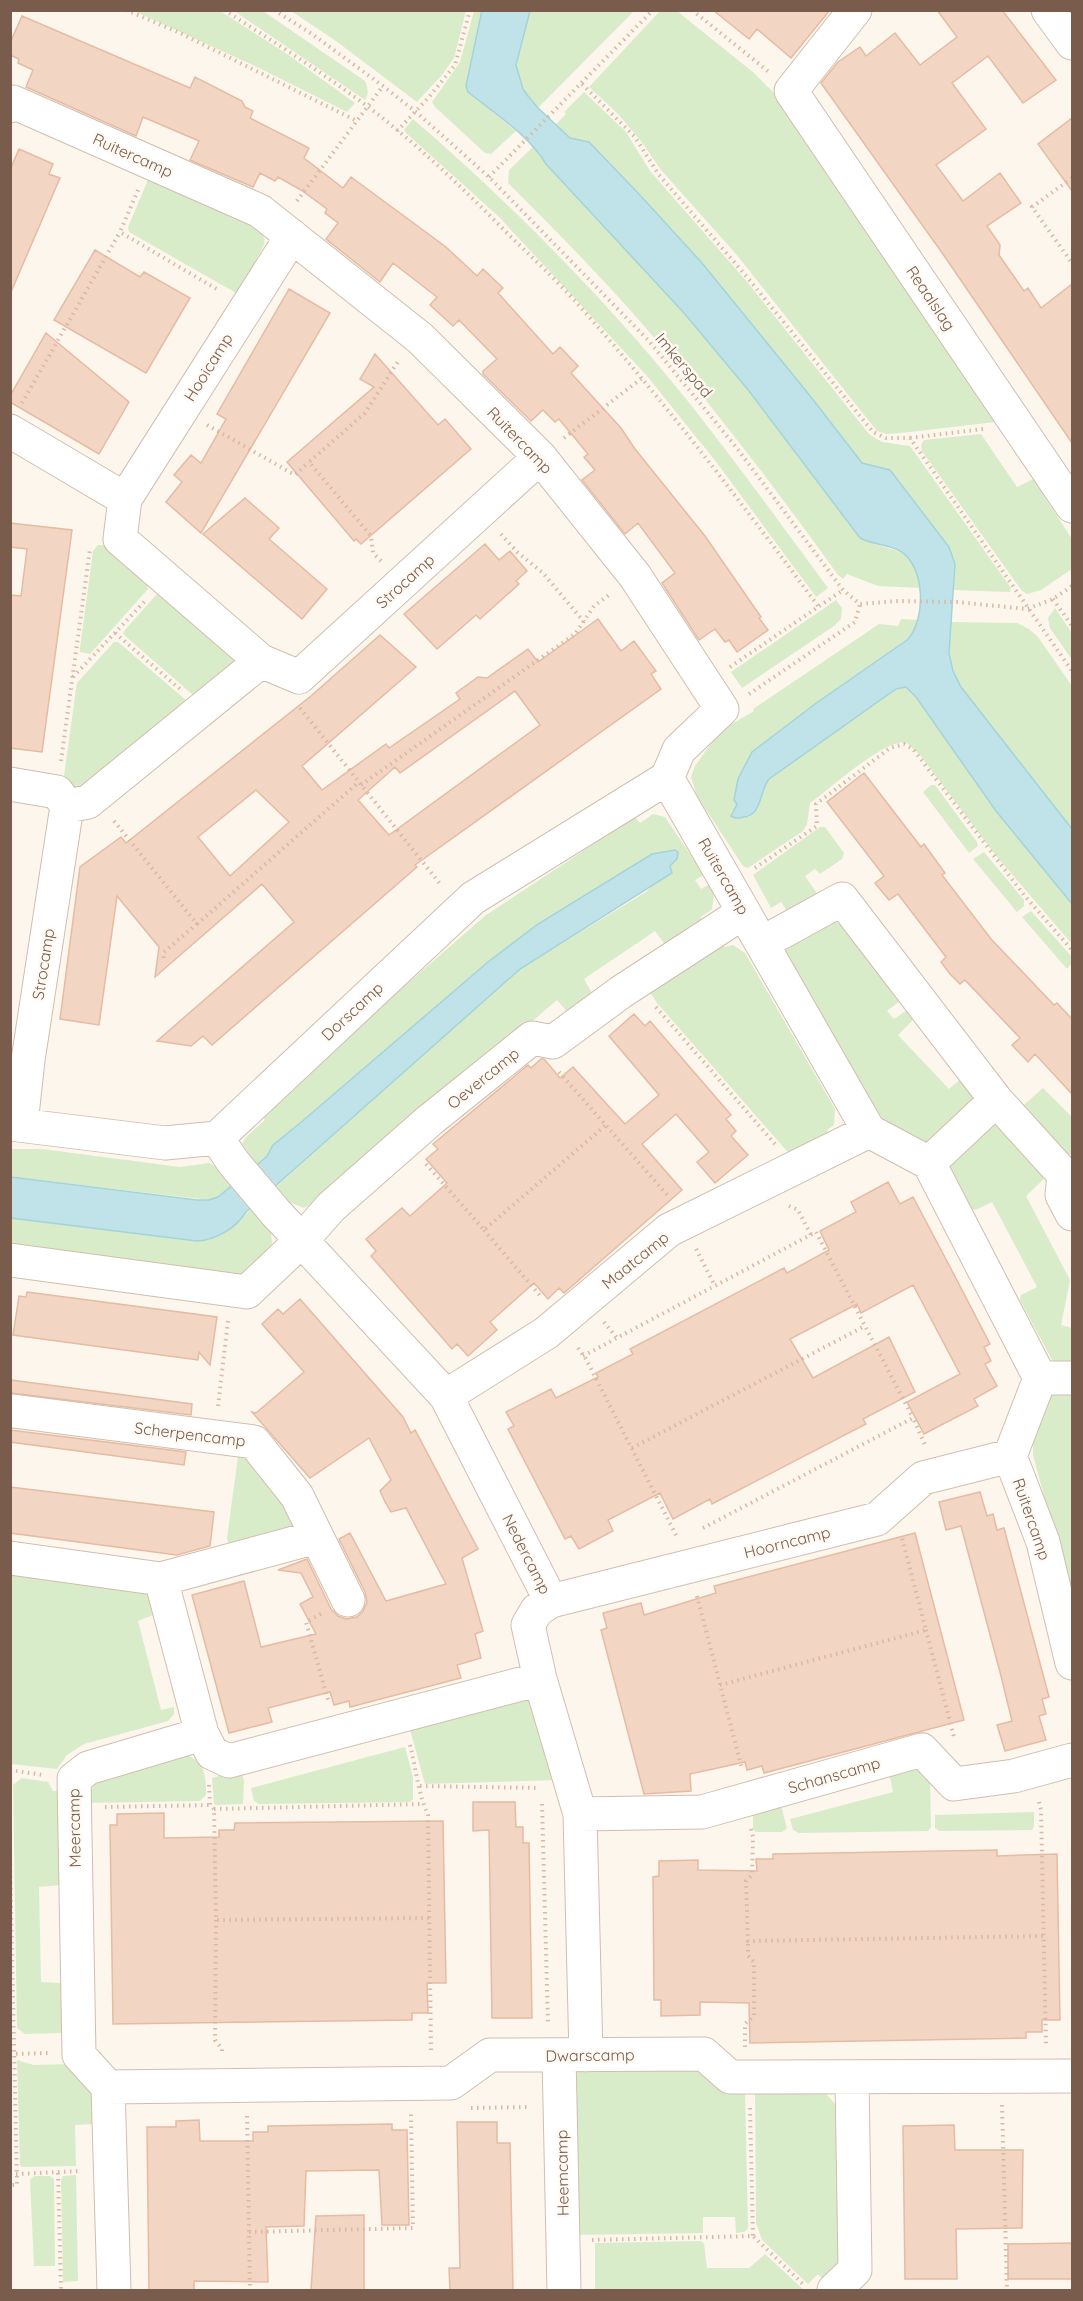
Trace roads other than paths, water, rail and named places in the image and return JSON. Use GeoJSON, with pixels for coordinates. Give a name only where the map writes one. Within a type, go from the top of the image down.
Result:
{"type":"FeatureCollection","features":[{"type":"Feature","properties":{"kind":"street","name":"Reaalslag"},"geometry":{"type":"LineString","coordinates":[[855,10],[791,90],[1072,506]]}},
{"type":"Feature","properties":{"kind":"street"},"geometry":{"type":"LineString","coordinates":[[1048,10],[1072,43]]}},
{"type":"Feature","properties":{"kind":"street","name":"Ruitercamp"},"geometry":{"type":"LineString","coordinates":[[12,104],[260,211],[417,336],[540,457],[635,576],[714,696],[679,750],[667,777],[869,1131]]}},
{"type":"Feature","properties":{"kind":"street","name":"Hooicamp"},"geometry":{"type":"LineString","coordinates":[[125,499],[246,307],[285,231]]}},
{"type":"Feature","properties":{"kind":"street"},"geometry":{"type":"LineString","coordinates":[[16,417],[125,499]]}},
{"type":"Feature","properties":{"kind":"street","name":"Strocamp"},"geometry":{"type":"LineString","coordinates":[[125,499],[120,538],[261,661],[299,677],[540,457]]}},
{"type":"Feature","properties":{"kind":"street"},"geometry":{"type":"LineString","coordinates":[[10,784],[73,798],[203,710],[261,661]]}},
{"type":"Feature","properties":{"kind":"street","name":"Dorscamp"},"geometry":{"type":"LineString","coordinates":[[225,1150],[473,898],[667,777]]}},
{"type":"Feature","properties":{"kind":"street","name":"Strocamp"},"geometry":{"type":"LineString","coordinates":[[16,1124],[73,798]]}},
{"type":"Feature","properties":{"kind":"street","name":"Oevercamp"},"geometry":{"type":"LineString","coordinates":[[302,1239],[332,1207],[406,1142],[532,1038],[553,1042],[639,981],[737,899]]}},
{"type":"Feature","properties":{"kind":"street"},"geometry":{"type":"LineString","coordinates":[[762,943],[842,899],[996,1100],[1068,1171],[1062,1195],[1072,1214]]}},
{"type":"Feature","properties":{"kind":"street"},"geometry":{"type":"LineString","coordinates":[[929,1163],[996,1100]]}},
{"type":"Feature","properties":{"kind":"street"},"geometry":{"type":"LineString","coordinates":[[16,1124],[225,1150]]}},
{"type":"Feature","properties":{"kind":"street"},"geometry":{"type":"LineString","coordinates":[[869,1131],[929,1163],[1040,1378],[1072,1378]]}},
{"type":"Feature","properties":{"kind":"street","name":"Maatcamp"},"geometry":{"type":"LineString","coordinates":[[446,1396],[546,1333],[669,1230],[869,1131]]}},
{"type":"Feature","properties":{"kind":"street","name":"Nedercamp"},"geometry":{"type":"LineString","coordinates":[[225,1150],[276,1213],[446,1396],[551,1601],[537,1610],[528,1624],[540,1679],[556,1784],[580,1814],[566,2056]]}},
{"type":"Feature","properties":{"kind":"street"},"geometry":{"type":"LineString","coordinates":[[10,1260],[247,1292],[302,1239]]}},
{"type":"Feature","properties":{"kind":"street","name":"Ruitercamp"},"geometry":{"type":"LineString","coordinates":[[1040,1378],[1010,1456],[1043,1542],[1072,1663]]}},
{"type":"Feature","properties":{"kind":"street","name":"Scherpencamp"},"geometry":{"type":"LineString","coordinates":[[13,1411],[255,1442],[297,1496],[348,1600]]}},
{"type":"Feature","properties":{"kind":"street","name":"Hoorncamp"},"geometry":{"type":"LineString","coordinates":[[551,1601],[684,1553],[877,1519],[923,1478],[1010,1456]]}},
{"type":"Feature","properties":{"kind":"street"},"geometry":{"type":"LineString","coordinates":[[10,1558],[161,1579],[316,1538]]}},
{"type":"Feature","properties":{"kind":"street"},"geometry":{"type":"LineString","coordinates":[[161,1579],[210,1745]]}},
{"type":"Feature","properties":{"kind":"street","name":"Meercamp"},"geometry":{"type":"LineString","coordinates":[[108,2086],[79,2055],[74,1779],[88,1768],[210,1745],[229,1761],[540,1679]]}},
{"type":"Feature","properties":{"kind":"street","name":"Schanscamp"},"geometry":{"type":"LineString","coordinates":[[580,1814],[702,1812],[922,1750],[954,1784],[1014,1776],[1072,1760]]}},
{"type":"Feature","properties":{"kind":"street","name":"Dwarscamp"},"geometry":{"type":"LineString","coordinates":[[108,2086],[451,2083],[490,2055],[704,2054],[730,2077],[1060,2077]]}},
{"type":"Feature","properties":{"kind":"street","name":"Heemcamp"},"geometry":{"type":"LineString","coordinates":[[564,2290],[566,2056]]}},
{"type":"Feature","properties":{"kind":"street"},"geometry":{"type":"LineString","coordinates":[[834,2290],[855,2270],[852,2078]]}},
{"type":"Feature","properties":{"kind":"street"},"geometry":{"type":"LineString","coordinates":[[108,2086],[114,2290]]}},
{"type":"Feature","properties":{"kind":"water"},"geometry":{"type":"Polygon","coordinates":[[[482,10],[530,11],[516,65],[523,89],[528,96],[570,138],[589,142],[639,194],[702,263],[862,463],[890,470],[949,547],[955,564],[949,653],[953,671],[961,687],[1072,829],[1072,904],[996,811],[916,697],[906,687],[896,689],[769,779],[757,808],[750,815],[737,818],[731,816],[737,804],[734,800],[738,779],[752,752],[815,704],[907,640],[918,620],[919,581],[909,558],[900,551],[860,538],[749,391],[684,313],[546,164],[530,143],[468,92],[466,86],[482,10]]]}},
{"type":"Feature","properties":{"kind":"water"},"geometry":{"type":"Polygon","coordinates":[[[675,850],[678,852],[677,859],[670,866],[672,873],[520,969],[225,1232],[197,1241],[11,1218],[11,1177],[197,1200],[218,1197],[267,1156],[273,1145],[488,962],[538,924],[652,854],[675,850]]]}}]}
